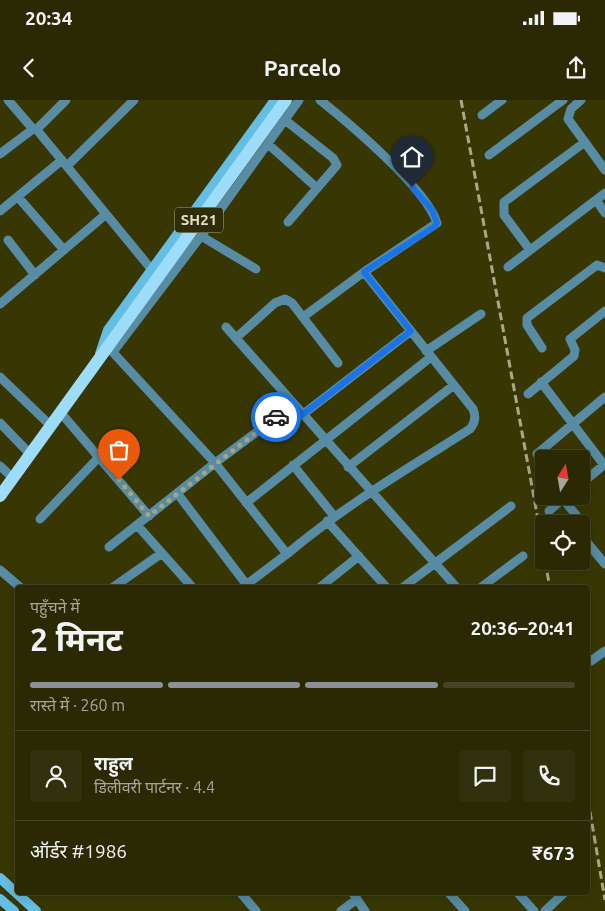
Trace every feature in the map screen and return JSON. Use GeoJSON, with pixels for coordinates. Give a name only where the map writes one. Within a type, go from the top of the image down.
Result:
{"type":"FeatureCollection","features":[{"type":"Feature","properties":{"kind":"main road"},"geometry":{"type":"LineString","coordinates":[[99,358],[108,330],[275,100]]}},
{"type":"Feature","properties":{"kind":"main road","name":"SH21"},"geometry":{"type":"LineString","coordinates":[[0,496],[99,358],[111,346],[286,100]]}},
{"type":"Feature","properties":{"kind":"main road"},"geometry":{"type":"LineString","coordinates":[[0,878],[15,892]]}},
{"type":"Feature","properties":{"kind":"main road"},"geometry":{"type":"LineString","coordinates":[[19,895],[36,911]]}},
{"type":"Feature","properties":{"kind":"street"},"geometry":{"type":"LineString","coordinates":[[8,100],[43,136],[105,215],[152,270]]}},
{"type":"Feature","properties":{"kind":"street"},"geometry":{"type":"LineString","coordinates":[[0,154],[35,129],[66,100]]}},
{"type":"Feature","properties":{"kind":"street"},"geometry":{"type":"LineString","coordinates":[[0,211],[64,163],[134,100]]}},
{"type":"Feature","properties":{"kind":"street"},"geometry":{"type":"LineString","coordinates":[[287,554],[215,463],[111,346],[202,236],[299,100]]}},
{"type":"Feature","properties":{"kind":"street"},"geometry":{"type":"LineString","coordinates":[[303,318],[364,272],[437,223],[432,210],[401,175],[359,132],[320,100]]}},
{"type":"Feature","properties":{"kind":"street"},"geometry":{"type":"LineString","coordinates":[[482,115],[502,100]]}},
{"type":"Feature","properties":{"kind":"street"},"geometry":{"type":"LineString","coordinates":[[489,155],[564,100],[571,108]]}},
{"type":"Feature","properties":{"kind":"street"},"geometry":{"type":"LineString","coordinates":[[581,100],[571,108],[568,119],[605,170]]}},
{"type":"Feature","properties":{"kind":"street"},"geometry":{"type":"LineString","coordinates":[[285,120],[336,161],[335,168],[288,222]]}},
{"type":"Feature","properties":{"kind":"street"},"geometry":{"type":"LineString","coordinates":[[530,250],[504,215],[504,202],[585,142]]}},
{"type":"Feature","properties":{"kind":"street"},"geometry":{"type":"LineString","coordinates":[[268,144],[317,188]]}},
{"type":"Feature","properties":{"kind":"street"},"geometry":{"type":"LineString","coordinates":[[508,267],[605,193]]}},
{"type":"Feature","properties":{"kind":"street"},"geometry":{"type":"LineString","coordinates":[[18,196],[64,250]]}},
{"type":"Feature","properties":{"kind":"street"},"geometry":{"type":"LineString","coordinates":[[596,200],[605,213]]}},
{"type":"Feature","properties":{"kind":"street"},"geometry":{"type":"LineString","coordinates":[[0,304],[105,215]]}},
{"type":"Feature","properties":{"kind":"street"},"geometry":{"type":"LineString","coordinates":[[202,236],[256,269]]}},
{"type":"Feature","properties":{"kind":"street"},"geometry":{"type":"LineString","coordinates":[[8,240],[34,275]]}},
{"type":"Feature","properties":{"kind":"street"},"geometry":{"type":"LineString","coordinates":[[542,348],[527,325],[527,318],[597,265],[605,268]]}},
{"type":"Feature","properties":{"kind":"street"},"geometry":{"type":"LineString","coordinates":[[245,585],[371,490],[472,426],[475,416],[473,409],[364,272]]}},
{"type":"Feature","properties":{"kind":"street"},"geometry":{"type":"LineString","coordinates":[[236,338],[281,300],[290,300],[338,363]]}},
{"type":"Feature","properties":{"kind":"street"},"geometry":{"type":"LineString","coordinates":[[528,394],[574,356],[575,350],[570,340],[571,337],[605,311]]}},
{"type":"Feature","properties":{"kind":"street"},"geometry":{"type":"LineString","coordinates":[[246,503],[481,314]]}},
{"type":"Feature","properties":{"kind":"street"},"geometry":{"type":"LineString","coordinates":[[226,327],[324,440],[371,490],[454,585]]}},
{"type":"Feature","properties":{"kind":"street"},"geometry":{"type":"LineString","coordinates":[[302,415],[411,331]]}},
{"type":"Feature","properties":{"kind":"street"},"geometry":{"type":"LineString","coordinates":[[0,377],[51,426]]}},
{"type":"Feature","properties":{"kind":"street"},"geometry":{"type":"LineString","coordinates":[[542,382],[604,465],[590,477]]}},
{"type":"Feature","properties":{"kind":"street"},"geometry":{"type":"LineString","coordinates":[[348,467],[454,385]]}},
{"type":"Feature","properties":{"kind":"street"},"geometry":{"type":"LineString","coordinates":[[542,450],[605,397]]}},
{"type":"Feature","properties":{"kind":"street"},"geometry":{"type":"LineString","coordinates":[[109,547],[293,404]]}},
{"type":"Feature","properties":{"kind":"street"},"geometry":{"type":"LineString","coordinates":[[61,412],[149,516]]}},
{"type":"Feature","properties":{"kind":"street"},"geometry":{"type":"LineString","coordinates":[[0,422],[30,454]]}},
{"type":"Feature","properties":{"kind":"street"},"geometry":{"type":"LineString","coordinates":[[40,519],[98,458]]}},
{"type":"Feature","properties":{"kind":"street"},"geometry":{"type":"LineString","coordinates":[[293,465],[359,556],[384,585]]}},
{"type":"Feature","properties":{"kind":"street"},"geometry":{"type":"LineString","coordinates":[[0,466],[13,478]]}},
{"type":"Feature","properties":{"kind":"street"},"geometry":{"type":"LineString","coordinates":[[177,493],[243,585]]}},
{"type":"Feature","properties":{"kind":"street"},"geometry":{"type":"LineString","coordinates":[[549,510],[555,505]]}},
{"type":"Feature","properties":{"kind":"street"},"geometry":{"type":"LineString","coordinates":[[406,585],[511,506]]}},
{"type":"Feature","properties":{"kind":"street"},"geometry":{"type":"LineString","coordinates":[[137,525],[190,585]]}},
{"type":"Feature","properties":{"kind":"street"},"geometry":{"type":"LineString","coordinates":[[590,546],[605,564]]}},
{"type":"Feature","properties":{"kind":"street"},"geometry":{"type":"LineString","coordinates":[[116,585],[162,553]]}},
{"type":"Feature","properties":{"kind":"street"},"geometry":{"type":"LineString","coordinates":[[323,585],[359,556]]}},
{"type":"Feature","properties":{"kind":"street"},"geometry":{"type":"LineString","coordinates":[[484,585],[523,556]]}},
{"type":"Feature","properties":{"kind":"street"},"geometry":{"type":"LineString","coordinates":[[0,570],[18,585]]}},
{"type":"Feature","properties":{"kind":"street"},"geometry":{"type":"LineString","coordinates":[[591,661],[605,651]]}},
{"type":"Feature","properties":{"kind":"street"},"geometry":{"type":"LineString","coordinates":[[245,895],[256,911]]}},
{"type":"Feature","properties":{"kind":"street"},"geometry":{"type":"LineString","coordinates":[[341,911],[353,895]]}},
{"type":"Feature","properties":{"kind":"street"},"geometry":{"type":"LineString","coordinates":[[355,895],[365,911]]}},
{"type":"Feature","properties":{"kind":"street"},"geometry":{"type":"LineString","coordinates":[[451,895],[465,911]]}},
{"type":"Feature","properties":{"kind":"street"},"geometry":{"type":"LineString","coordinates":[[520,895],[534,911]]}},
{"type":"Feature","properties":{"kind":"street"},"geometry":{"type":"LineString","coordinates":[[544,911],[562,895]]}},
{"type":"Feature","properties":{"kind":"railway"},"geometry":{"type":"LineString","coordinates":[[461,100],[537,515]]}},
{"type":"Feature","properties":{"kind":"railway"},"geometry":{"type":"LineString","coordinates":[[547,570],[549,585]]}},
{"type":"Feature","properties":{"kind":"railway"},"geometry":{"type":"LineString","coordinates":[[590,812],[605,900]]}},
{"type":"Feature","properties":{"kind":"way so far"},"geometry":{"type":"LineString","coordinates":[[119,480],[149,516],[276,417]]}},
{"type":"Feature","properties":{"kind":"route"},"geometry":{"type":"LineString","coordinates":[[276,417],[293,404],[302,415],[345,384],[411,331],[364,272],[434,227],[437,223],[432,210],[412,187]]}}]}
